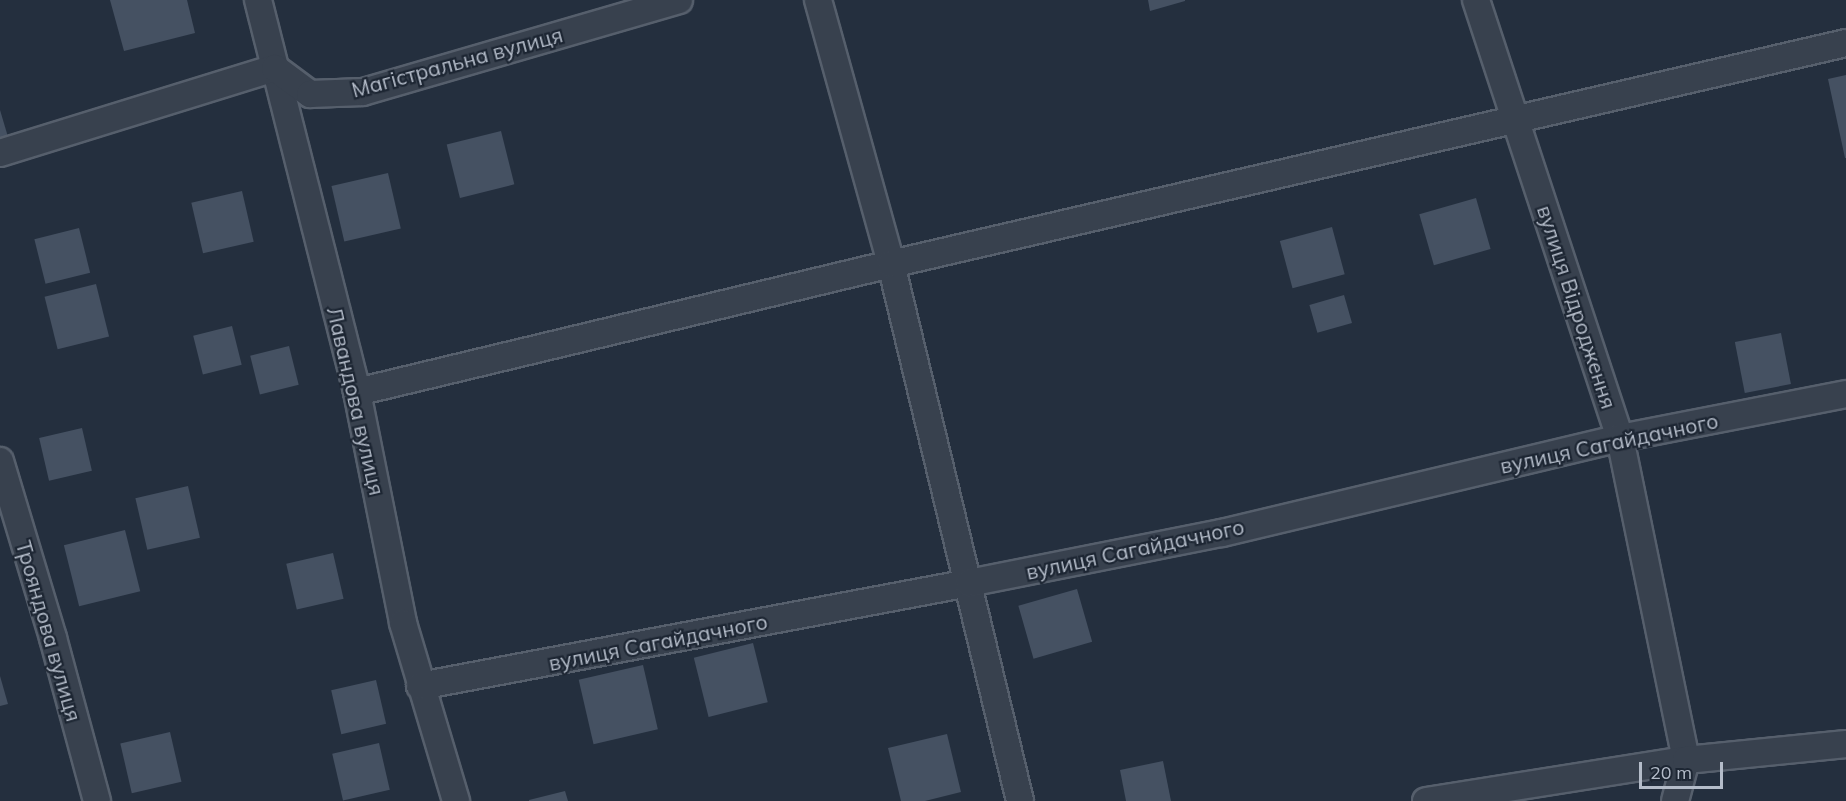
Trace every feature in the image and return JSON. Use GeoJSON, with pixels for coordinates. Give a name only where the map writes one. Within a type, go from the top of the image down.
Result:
{"type":"FeatureCollection","features":[{"type":"Feature","properties":{"kind":"street","name":"Лавандова вулиця"},"geometry":{"type":"LineString","coordinates":[[258,0],[357,392],[403,623],[456,801]]}},
{"type":"Feature","properties":{"kind":"street","name":"Магістральна вулиця"},"geometry":{"type":"LineString","coordinates":[[275,68],[310,94],[363,92],[679,0]]}},
{"type":"Feature","properties":{"kind":"street"},"geometry":{"type":"LineString","coordinates":[[818,0],[891,264],[1020,801]]}},
{"type":"Feature","properties":{"kind":"street","name":"вулиця Відродження"},"geometry":{"type":"LineString","coordinates":[[1476,0],[1620,438],[1686,760]]}},
{"type":"Feature","properties":{"kind":"street"},"geometry":{"type":"LineString","coordinates":[[357,392],[891,264],[1846,43]]}},
{"type":"Feature","properties":{"kind":"street"},"geometry":{"type":"LineString","coordinates":[[0,153],[275,68]]}},
{"type":"Feature","properties":{"kind":"street","name":"вулиця Сагайдачного"},"geometry":{"type":"LineString","coordinates":[[420,686],[1222,533],[1620,438],[1846,394]]}},
{"type":"Feature","properties":{"kind":"street","name":"Трояндова вулиця"},"geometry":{"type":"LineString","coordinates":[[0,461],[53,638],[97,801]]}},
{"type":"Feature","properties":{"kind":"street"},"geometry":{"type":"LineString","coordinates":[[1426,801],[1686,760],[1846,744]]}},
{"type":"Feature","properties":{"kind":"street"},"geometry":{"type":"LineString","coordinates":[[1675,801],[1686,760]]}},
{"type":"Feature","properties":{"kind":"building"},"geometry":{"type":"Polygon","coordinates":[[[110,0],[187,0],[195,33],[124,51],[110,0]]]}},
{"type":"Feature","properties":{"kind":"building"},"geometry":{"type":"Polygon","coordinates":[[[1148,0],[1185,0],[1185,1],[1150,11],[1148,0]]]}},
{"type":"Feature","properties":{"kind":"building"},"geometry":{"type":"Polygon","coordinates":[[[1846,75],[1846,158],[1845,158],[1828,79],[1846,75]]]}},
{"type":"Feature","properties":{"kind":"building"},"geometry":{"type":"Polygon","coordinates":[[[0,110],[11,147],[0,150],[0,110]]]}},
{"type":"Feature","properties":{"kind":"building"},"geometry":{"type":"Polygon","coordinates":[[[501,131],[514,184],[460,198],[447,145],[501,131]]]}},
{"type":"Feature","properties":{"kind":"building"},"geometry":{"type":"Polygon","coordinates":[[[388,173],[401,229],[344,242],[331,186],[388,173]]]}},
{"type":"Feature","properties":{"kind":"building"},"geometry":{"type":"Polygon","coordinates":[[[242,191],[254,242],[203,253],[191,203],[242,191]]]}},
{"type":"Feature","properties":{"kind":"building"},"geometry":{"type":"Polygon","coordinates":[[[1476,198],[1491,249],[1434,265],[1419,214],[1476,198]]]}},
{"type":"Feature","properties":{"kind":"building"},"geometry":{"type":"Polygon","coordinates":[[[1332,227],[1345,274],[1293,288],[1280,241],[1332,227]]]}},
{"type":"Feature","properties":{"kind":"building"},"geometry":{"type":"Polygon","coordinates":[[[79,228],[90,273],[45,284],[34,239],[79,228]]]}},
{"type":"Feature","properties":{"kind":"building"},"geometry":{"type":"Polygon","coordinates":[[[96,284],[109,336],[58,349],[45,297],[96,284]]]}},
{"type":"Feature","properties":{"kind":"building"},"geometry":{"type":"Polygon","coordinates":[[[1344,295],[1352,323],[1317,333],[1309,305],[1344,295]]]}},
{"type":"Feature","properties":{"kind":"building"},"geometry":{"type":"Polygon","coordinates":[[[232,326],[242,365],[203,374],[193,336],[232,326]]]}},
{"type":"Feature","properties":{"kind":"building"},"geometry":{"type":"Polygon","coordinates":[[[1781,333],[1791,384],[1745,393],[1735,342],[1781,333]]]}},
{"type":"Feature","properties":{"kind":"building"},"geometry":{"type":"Polygon","coordinates":[[[289,346],[299,385],[260,394],[250,356],[289,346]]]}},
{"type":"Feature","properties":{"kind":"building"},"geometry":{"type":"Polygon","coordinates":[[[82,428],[92,471],[49,481],[39,438],[82,428]]]}},
{"type":"Feature","properties":{"kind":"building"},"geometry":{"type":"Polygon","coordinates":[[[188,486],[200,538],[147,550],[135,498],[188,486]]]}},
{"type":"Feature","properties":{"kind":"building"},"geometry":{"type":"Polygon","coordinates":[[[125,530],[140,591],[79,606],[64,545],[125,530]]]}},
{"type":"Feature","properties":{"kind":"building"},"geometry":{"type":"Polygon","coordinates":[[[333,553],[344,599],[297,610],[286,564],[333,553]]]}},
{"type":"Feature","properties":{"kind":"building"},"geometry":{"type":"Polygon","coordinates":[[[1077,589],[1092,642],[1034,659],[1018,606],[1077,589]]]}},
{"type":"Feature","properties":{"kind":"building"},"geometry":{"type":"Polygon","coordinates":[[[753,643],[768,702],[709,717],[694,658],[753,643]]]}},
{"type":"Feature","properties":{"kind":"building"},"geometry":{"type":"Polygon","coordinates":[[[643,665],[658,729],[594,744],[579,680],[643,665]]]}},
{"type":"Feature","properties":{"kind":"building"},"geometry":{"type":"Polygon","coordinates":[[[0,676],[8,704],[0,706],[0,676]]]}},
{"type":"Feature","properties":{"kind":"building"},"geometry":{"type":"Polygon","coordinates":[[[376,680],[386,724],[341,734],[331,690],[376,680]]]}},
{"type":"Feature","properties":{"kind":"building"},"geometry":{"type":"Polygon","coordinates":[[[170,732],[181,782],[132,793],[120,743],[170,732]]]}},
{"type":"Feature","properties":{"kind":"building"},"geometry":{"type":"Polygon","coordinates":[[[947,734],[961,792],[925,801],[901,801],[888,748],[947,734]]]}},
{"type":"Feature","properties":{"kind":"building"},"geometry":{"type":"Polygon","coordinates":[[[379,743],[390,790],[343,801],[332,754],[379,743]]]}},
{"type":"Feature","properties":{"kind":"building"},"geometry":{"type":"Polygon","coordinates":[[[1163,761],[1171,801],[1126,801],[1120,770],[1163,761]]]}},
{"type":"Feature","properties":{"kind":"building"},"geometry":{"type":"Polygon","coordinates":[[[565,791],[568,801],[529,801],[529,800],[565,791]]]}}]}
